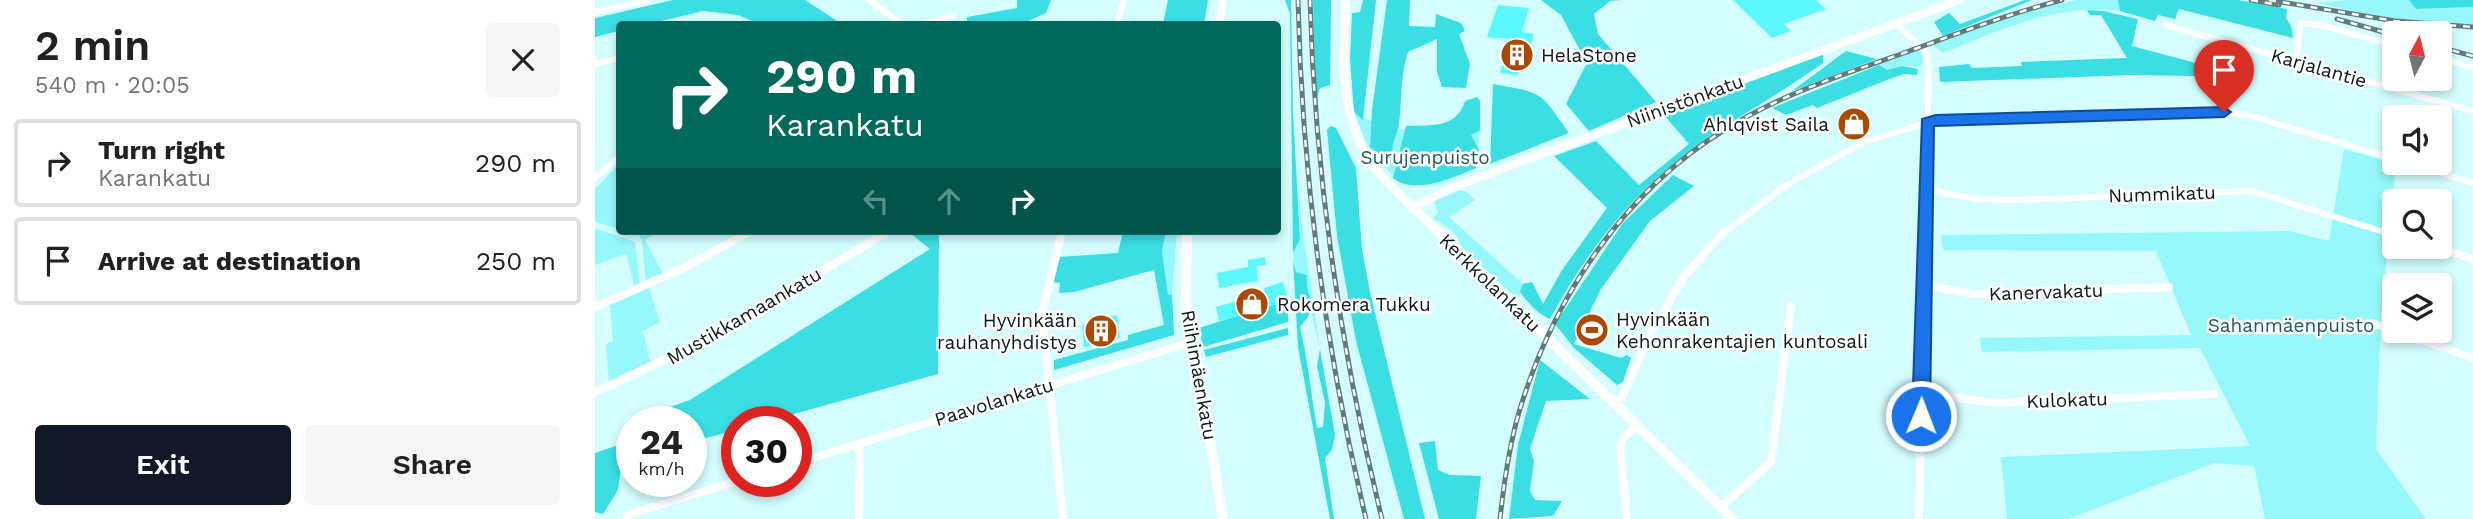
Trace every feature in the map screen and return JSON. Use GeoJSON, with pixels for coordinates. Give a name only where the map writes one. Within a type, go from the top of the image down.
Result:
{"type":"FeatureCollection","features":[{"type":"Feature","properties":{"kind":"main road","name":"Kerkkolankatu"},"geometry":{"type":"LineString","coordinates":[[1346,0],[1343,86],[1349,119],[1366,155],[1412,208],[1734,519]]}},
{"type":"Feature","properties":{"kind":"street"},"geometry":{"type":"LineString","coordinates":[[595,12],[649,0]]}},
{"type":"Feature","properties":{"kind":"street"},"geometry":{"type":"LineString","coordinates":[[869,0],[898,21]]}},
{"type":"Feature","properties":{"kind":"street"},"geometry":{"type":"LineString","coordinates":[[1118,21],[1124,0]]}},
{"type":"Feature","properties":{"kind":"street"},"geometry":{"type":"LineString","coordinates":[[1220,21],[1223,0]]}},
{"type":"Feature","properties":{"kind":"street","name":"Niinistönkatu"},"geometry":{"type":"LineString","coordinates":[[1412,208],[1491,173],[1960,0]]}},
{"type":"Feature","properties":{"kind":"street"},"geometry":{"type":"LineString","coordinates":[[933,21],[954,16]]}},
{"type":"Feature","properties":{"kind":"street"},"geometry":{"type":"LineString","coordinates":[[1895,23],[1922,46],[1928,56],[1919,519]]}},
{"type":"Feature","properties":{"kind":"street"},"geometry":{"type":"LineString","coordinates":[[2296,62],[2301,23],[2321,25],[2382,42]]}},
{"type":"Feature","properties":{"kind":"street","name":"Karjalantie"},"geometry":{"type":"LineString","coordinates":[[2166,25],[2473,111]]}},
{"type":"Feature","properties":{"kind":"street"},"geometry":{"type":"LineString","coordinates":[[595,64],[616,59]]}},
{"type":"Feature","properties":{"kind":"street"},"geometry":{"type":"LineString","coordinates":[[2452,61],[2473,67]]}},
{"type":"Feature","properties":{"kind":"street"},"geometry":{"type":"LineString","coordinates":[[1614,404],[1622,397],[1650,337],[1685,275],[1730,226],[1783,187],[1864,142],[1936,120],[2224,112],[2248,115],[2382,155]]}},
{"type":"Feature","properties":{"kind":"street"},"geometry":{"type":"LineString","coordinates":[[595,178],[616,160]]}},
{"type":"Feature","properties":{"kind":"street"},"geometry":{"type":"LineString","coordinates":[[2447,175],[2473,183]]}},
{"type":"Feature","properties":{"kind":"street","name":"Nummikatu"},"geometry":{"type":"LineString","coordinates":[[1925,189],[1976,199],[2017,200],[2252,191],[2382,230]]}},
{"type":"Feature","properties":{"kind":"street"},"geometry":{"type":"LineString","coordinates":[[595,307],[686,267],[744,235]]}},
{"type":"Feature","properties":{"kind":"street","name":"Mustikkamaankatu"},"geometry":{"type":"LineString","coordinates":[[595,392],[633,377],[729,328],[882,235]]}},
{"type":"Feature","properties":{"kind":"street"},"geometry":{"type":"LineString","coordinates":[[1061,235],[1043,307],[1063,519]]}},
{"type":"Feature","properties":{"kind":"street","name":"Riihimäenkatu"},"geometry":{"type":"LineString","coordinates":[[1187,235],[1185,288],[1223,519]]}},
{"type":"Feature","properties":{"kind":"street"},"geometry":{"type":"LineString","coordinates":[[2452,253],[2473,259]]}},
{"type":"Feature","properties":{"kind":"street","name":"Kanervakatu"},"geometry":{"type":"LineString","coordinates":[[1923,285],[1974,294],[2169,287]]}},
{"type":"Feature","properties":{"kind":"street"},"geometry":{"type":"LineString","coordinates":[[1721,507],[1771,462],[1791,306]]}},
{"type":"Feature","properties":{"kind":"street"},"geometry":{"type":"LineString","coordinates":[[2372,323],[2473,358]]}},
{"type":"Feature","properties":{"kind":"street","name":"Paavolankatu"},"geometry":{"type":"LineString","coordinates":[[812,458],[1192,342]]}},
{"type":"Feature","properties":{"kind":"street","name":"Kulokatu"},"geometry":{"type":"LineString","coordinates":[[1921,393],[1996,403],[2214,394]]}},
{"type":"Feature","properties":{"kind":"street"},"geometry":{"type":"LineString","coordinates":[[1627,519],[1620,447],[1623,438],[1637,426]]}},
{"type":"Feature","properties":{"kind":"street"},"geometry":{"type":"LineString","coordinates":[[859,519],[860,443]]}},
{"type":"Feature","properties":{"kind":"street"},"geometry":{"type":"LineString","coordinates":[[627,517],[721,486]]}},
{"type":"Feature","properties":{"kind":"green space"},"geometry":{"type":"Polygon","coordinates":[[[673,0],[805,0],[837,21],[752,21],[738,15],[703,11],[661,21],[616,21],[616,32],[595,37],[595,18],[673,0]]]}},
{"type":"Feature","properties":{"kind":"green space"},"geometry":{"type":"Polygon","coordinates":[[[1017,0],[1051,0],[1046,13],[1029,21],[967,21],[967,17],[1017,8],[1017,0]]]}},
{"type":"Feature","properties":{"kind":"green space"},"geometry":{"type":"Polygon","coordinates":[[[1168,0],[1208,0],[1204,21],[1164,21],[1168,0]]]}},
{"type":"Feature","properties":{"kind":"green space"},"geometry":{"type":"Polygon","coordinates":[[[1285,0],[1291,0],[1293,111],[1300,240],[1293,252],[1290,14],[1285,0]]]}},
{"type":"Feature","properties":{"kind":"green space"},"geometry":{"type":"Polygon","coordinates":[[[1313,0],[1331,0],[1330,85],[1320,88],[1316,100],[1313,0]]]}},
{"type":"Feature","properties":{"kind":"green space"},"geometry":{"type":"Polygon","coordinates":[[[1363,0],[1376,0],[1363,120],[1354,112],[1350,59],[1352,13],[1360,12],[1363,0]]]}},
{"type":"Feature","properties":{"kind":"green space"},"geometry":{"type":"Polygon","coordinates":[[[1387,0],[1410,0],[1409,26],[1435,27],[1436,14],[1461,23],[1465,31],[1459,34],[1470,64],[1466,88],[1442,87],[1437,72],[1437,39],[1408,52],[1402,79],[1399,124],[1392,148],[1393,157],[1385,158],[1370,147],[1372,110],[1387,0]]]}},
{"type":"Feature","properties":{"kind":"green space"},"geometry":{"type":"Polygon","coordinates":[[[1541,0],[1622,0],[1610,1],[1594,14],[1598,34],[1656,102],[1589,131],[1566,104],[1587,63],[1561,15],[1541,0]]]}},
{"type":"Feature","properties":{"kind":"green space"},"geometry":{"type":"Polygon","coordinates":[[[2025,0],[2032,0],[1943,36],[1934,22],[1949,13],[1960,24],[2025,0]]]}},
{"type":"Feature","properties":{"kind":"green space"},"geometry":{"type":"Polygon","coordinates":[[[2077,0],[2118,0],[2120,11],[2074,11],[2029,20],[1943,53],[1932,44],[2029,11],[2077,0]]]}},
{"type":"Feature","properties":{"kind":"green space"},"geometry":{"type":"Polygon","coordinates":[[[2118,0],[2238,0],[2287,9],[2286,18],[2293,38],[2179,9],[2175,19],[2158,15],[2155,21],[2120,11],[2118,0]]]}},
{"type":"Feature","properties":{"kind":"green space"},"geometry":{"type":"Polygon","coordinates":[[[2409,0],[2416,9],[2473,7],[2473,26],[2452,24],[2452,21],[2393,19],[2315,3],[2409,0]]]}},
{"type":"Feature","properties":{"kind":"green space"},"geometry":{"type":"Polygon","coordinates":[[[2409,0],[2473,0],[2473,7],[2416,9],[2409,0]]]}},
{"type":"Feature","properties":{"kind":"green space"},"geometry":{"type":"Polygon","coordinates":[[[2087,10],[2138,19],[2132,46],[2248,77],[2132,75],[1940,82],[1939,67],[1969,64],[1972,68],[2022,66],[2021,62],[2127,58],[2101,15],[2090,15],[2087,10]]]}},
{"type":"Feature","properties":{"kind":"green space"},"geometry":{"type":"Polygon","coordinates":[[[1920,49],[1923,57],[1921,67],[1902,66],[1887,70],[1879,65],[1920,49]]]}},
{"type":"Feature","properties":{"kind":"green space"},"geometry":{"type":"Polygon","coordinates":[[[1846,51],[1877,59],[1792,91],[1846,51]]]}},
{"type":"Feature","properties":{"kind":"green space"},"geometry":{"type":"Polygon","coordinates":[[[1823,54],[1823,63],[1689,151],[1642,192],[1601,239],[1550,319],[1526,300],[1520,292],[1523,284],[1532,282],[1543,304],[1562,270],[1607,208],[1554,156],[1596,141],[1639,185],[1689,144],[1663,114],[1823,54]]]}},
{"type":"Feature","properties":{"kind":"green space"},"geometry":{"type":"Polygon","coordinates":[[[1879,65],[1887,70],[1902,66],[1918,69],[1917,75],[1904,74],[1817,108],[1813,105],[1786,115],[1772,108],[1879,65]]]}},
{"type":"Feature","properties":{"kind":"green space"},"geometry":{"type":"Polygon","coordinates":[[[1493,84],[1539,96],[1569,133],[1490,164],[1493,84]]]}},
{"type":"Feature","properties":{"kind":"green space","name":"Surujenpuisto"},"geometry":{"type":"Polygon","coordinates":[[[1477,97],[1480,101],[1480,130],[1471,135],[1479,150],[1476,168],[1446,180],[1423,185],[1402,183],[1393,178],[1406,126],[1433,125],[1449,121],[1456,117],[1465,101],[1477,97]]]}},
{"type":"Feature","properties":{"kind":"green space","name":"Surujenpuisto"},"geometry":{"type":"Polygon","coordinates":[[[1354,112],[1372,122],[1372,129],[1480,130],[1476,168],[1436,185],[1399,183],[1367,145],[1354,112]]]}},
{"type":"Feature","properties":{"kind":"green space"},"geometry":{"type":"Polygon","coordinates":[[[1331,126],[1336,128],[1356,168],[1362,250],[1370,292],[1425,519],[1404,519],[1356,341],[1337,236],[1327,130],[1331,126]]]}},
{"type":"Feature","properties":{"kind":"green space","name":"Sahanmäenpuisto"},"geometry":{"type":"Polygon","coordinates":[[[2344,149],[2382,160],[2382,175],[2395,175],[2394,189],[2382,189],[2382,259],[2387,259],[2385,273],[2382,273],[2376,449],[2426,519],[2265,519],[2254,466],[2214,463],[2068,519],[2007,519],[2001,457],[2250,446],[2200,348],[1982,352],[1980,338],[2191,335],[2156,251],[1943,250],[1941,235],[2289,231],[2329,241],[2344,149]]]}},
{"type":"Feature","properties":{"kind":"green space"},"geometry":{"type":"Polygon","coordinates":[[[1297,165],[1301,219],[1320,349],[1312,315],[1313,306],[1306,290],[1307,275],[1296,272],[1293,252],[1300,240],[1297,165]]]}},
{"type":"Feature","properties":{"kind":"green space"},"geometry":{"type":"Polygon","coordinates":[[[616,167],[616,228],[595,222],[595,189],[616,167]]]}},
{"type":"Feature","properties":{"kind":"green space"},"geometry":{"type":"Polygon","coordinates":[[[1673,175],[1694,186],[1650,221],[1601,289],[1574,344],[1621,358],[1627,355],[1631,358],[1623,382],[1617,385],[1574,348],[1555,324],[1623,223],[1673,175]]]}},
{"type":"Feature","properties":{"kind":"green space"},"geometry":{"type":"Polygon","coordinates":[[[1461,190],[1475,200],[1449,217],[1523,284],[1518,300],[1461,246],[1450,230],[1433,219],[1438,213],[1434,201],[1461,190]]]}},
{"type":"Feature","properties":{"kind":"green space"},"geometry":{"type":"Polygon","coordinates":[[[595,228],[635,242],[640,286],[635,288],[626,254],[595,265],[595,228]]]}},
{"type":"Feature","properties":{"kind":"green space"},"geometry":{"type":"Polygon","coordinates":[[[639,235],[653,235],[645,240],[664,275],[646,283],[642,241],[639,235]]]}},
{"type":"Feature","properties":{"kind":"green space"},"geometry":{"type":"Polygon","coordinates":[[[912,235],[939,235],[938,374],[812,409],[812,406],[721,406],[721,434],[707,438],[707,406],[673,406],[690,400],[930,249],[912,235]]]}},
{"type":"Feature","properties":{"kind":"green space"},"geometry":{"type":"Polygon","coordinates":[[[1122,235],[1165,235],[1162,251],[1168,295],[1172,294],[1174,335],[1054,370],[1054,360],[1128,340],[1128,335],[1164,325],[1154,270],[1074,292],[1059,293],[1060,283],[1052,282],[1059,257],[1118,253],[1122,235]]]}},
{"type":"Feature","properties":{"kind":"green space"},"geometry":{"type":"Polygon","coordinates":[[[1165,235],[1177,235],[1172,294],[1168,296],[1162,251],[1165,235]]]}},
{"type":"Feature","properties":{"kind":"green space"},"geometry":{"type":"Polygon","coordinates":[[[1293,259],[1296,272],[1307,275],[1312,307],[1300,327],[1317,428],[1323,427],[1325,403],[1317,366],[1320,349],[1335,435],[1332,450],[1325,458],[1334,519],[1330,519],[1298,347],[1293,259]]]}},
{"type":"Feature","properties":{"kind":"green space"},"geometry":{"type":"Polygon","coordinates":[[[649,288],[660,322],[643,331],[651,366],[609,383],[606,344],[613,341],[610,305],[649,288]]]}},
{"type":"Feature","properties":{"kind":"green space"},"geometry":{"type":"Polygon","coordinates":[[[1288,300],[1288,322],[1203,347],[1199,328],[1288,300]]]}},
{"type":"Feature","properties":{"kind":"green space"},"geometry":{"type":"Polygon","coordinates":[[[1288,328],[1288,335],[1206,357],[1204,350],[1288,328]]]}},
{"type":"Feature","properties":{"kind":"green space"},"geometry":{"type":"Polygon","coordinates":[[[1540,360],[1590,399],[1546,401],[1530,449],[1534,461],[1530,491],[1535,500],[1562,501],[1553,516],[1509,519],[1518,445],[1540,360]]]}},
{"type":"Feature","properties":{"kind":"green space"},"geometry":{"type":"Polygon","coordinates":[[[1435,441],[1438,470],[1450,475],[1481,476],[1476,519],[1439,519],[1419,443],[1435,441]]]}},
{"type":"Feature","properties":{"kind":"green space"},"geometry":{"type":"Polygon","coordinates":[[[616,446],[616,493],[603,514],[595,512],[595,453],[616,446]]]}},
{"type":"Feature","properties":{"kind":"building"},"geometry":{"type":"Polygon","coordinates":[[[1733,0],[1816,0],[1826,9],[1784,24],[1791,31],[1772,38],[1733,0]]]}},
{"type":"Feature","properties":{"kind":"building","name":"HelaStone"},"geometry":{"type":"Polygon","coordinates":[[[1498,5],[1529,8],[1522,32],[1534,34],[1523,72],[1518,75],[1500,73],[1510,39],[1487,37],[1498,5]]]}},
{"type":"Feature","properties":{"kind":"building"},"geometry":{"type":"Polygon","coordinates":[[[1265,257],[1266,265],[1257,266],[1258,281],[1219,288],[1217,273],[1248,267],[1248,260],[1265,257]]]}},
{"type":"Feature","properties":{"kind":"building","name":"Rokomera Tukku"},"geometry":{"type":"Polygon","coordinates":[[[1283,282],[1288,301],[1219,321],[1216,307],[1265,293],[1264,288],[1283,282]]]}},
{"type":"Feature","properties":{"kind":"building","name":"Hyvinkään rauhanyhdistys"},"geometry":{"type":"Polygon","coordinates":[[[1117,315],[1120,338],[1084,348],[1082,325],[1117,315]]]}},
{"type":"Feature","properties":{"kind":"railway"},"geometry":{"type":"LineString","coordinates":[[1298,0],[1300,66],[1318,261],[1339,391],[1366,519]]}},
{"type":"Feature","properties":{"kind":"railway"},"geometry":{"type":"LineString","coordinates":[[1310,0],[1317,132],[1332,262],[1354,391],[1382,519]]}},
{"type":"Feature","properties":{"kind":"railway"},"geometry":{"type":"LineString","coordinates":[[1500,519],[1507,464],[1516,423],[1534,367],[1552,327],[1597,250],[1625,215],[1656,183],[1689,154],[1726,129],[1789,96],[1981,25],[2062,0]]}},
{"type":"Feature","properties":{"kind":"railway"},"geometry":{"type":"LineString","coordinates":[[2251,0],[2279,5]]}},
{"type":"Feature","properties":{"kind":"railway"},"geometry":{"type":"LineString","coordinates":[[2269,0],[2395,21],[2473,27]]}},
{"type":"Feature","properties":{"kind":"railway"},"geometry":{"type":"LineString","coordinates":[[2337,19],[2382,32]]}},
{"type":"Feature","properties":{"kind":"railway"},"geometry":{"type":"LineString","coordinates":[[2452,50],[2473,56]]}},
{"type":"Feature","properties":{"kind":"place","name":"HelaStone"},"geometry":{"type":"Point","coordinates":[1517,55]}},
{"type":"Feature","properties":{"kind":"place","name":"Ahlqvist Saila"},"geometry":{"type":"Point","coordinates":[1854,124]}},
{"type":"Feature","properties":{"kind":"place","name":"Rokomera Tukku"},"geometry":{"type":"Point","coordinates":[1252,304]}},
{"type":"Feature","properties":{"kind":"place","name":"Hyvinkään Kehonrakentajien kuntosali"},"geometry":{"type":"Point","coordinates":[1592,330]}},
{"type":"Feature","properties":{"kind":"place","name":"Hyvinkään rauhanyhdistys"},"geometry":{"type":"Point","coordinates":[1101,331]}},
{"type":"Feature","properties":{"kind":"route"},"geometry":{"type":"LineString","coordinates":[[1921,416],[1927,123],[1936,120],[2224,112]]}}]}
